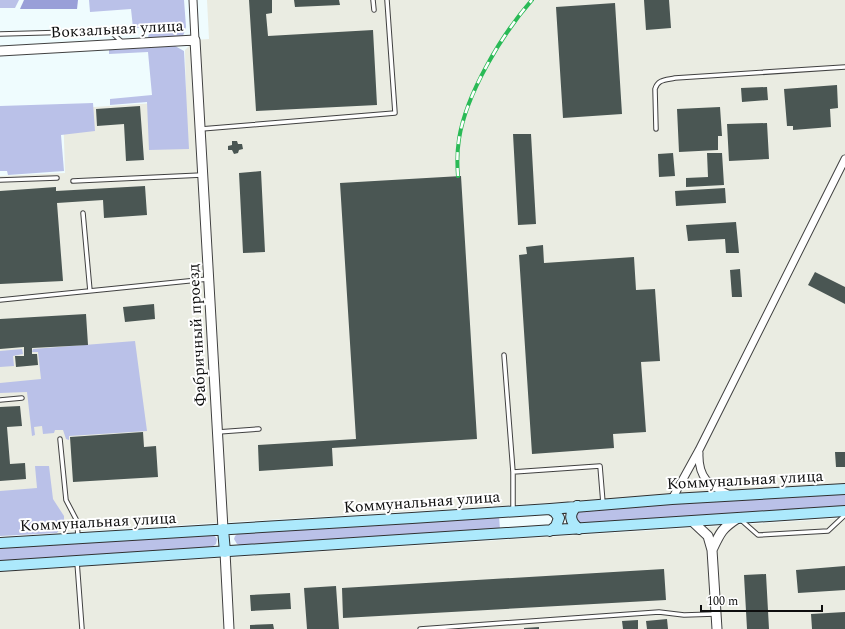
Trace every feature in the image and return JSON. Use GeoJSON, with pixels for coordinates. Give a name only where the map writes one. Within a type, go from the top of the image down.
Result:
{"type":"FeatureCollection","features":[{"type":"Feature","properties":{"kind":"main road","name":"Коммунальная улица"},"geometry":{"type":"LineString","coordinates":[[0,543],[845,489]]}},
{"type":"Feature","properties":{"kind":"main road"},"geometry":{"type":"LineString","coordinates":[[577,506],[571,515],[571,521],[573,525],[579,529]]}},
{"type":"Feature","properties":{"kind":"main road"},"geometry":{"type":"LineString","coordinates":[[550,509],[555,512],[559,518],[556,526],[550,531]]}},
{"type":"Feature","properties":{"kind":"main road"},"geometry":{"type":"LineString","coordinates":[[0,566],[845,511]]}},
{"type":"Feature","properties":{"kind":"main road","name":"Фабричный проезд"},"geometry":{"type":"LineString","coordinates":[[224,529],[225,552]]}},
{"type":"Feature","properties":{"kind":"street","name":"Вокзальная улица"},"geometry":{"type":"LineString","coordinates":[[0,51],[195,40],[193,0]]}},
{"type":"Feature","properties":{"kind":"street","name":"Фабричный проезд"},"geometry":{"type":"LineString","coordinates":[[195,40],[224,529]]}},
{"type":"Feature","properties":{"kind":"street"},"geometry":{"type":"LineString","coordinates":[[672,499],[699,450],[845,159]]}},
{"type":"Feature","properties":{"kind":"street"},"geometry":{"type":"LineString","coordinates":[[699,450],[699,466],[708,483],[732,496]]}},
{"type":"Feature","properties":{"kind":"street"},"geometry":{"type":"LineString","coordinates":[[712,550],[720,534],[727,525],[738,518]]}},
{"type":"Feature","properties":{"kind":"street"},"geometry":{"type":"LineString","coordinates":[[692,521],[708,536],[712,550],[717,629]]}},
{"type":"Feature","properties":{"kind":"street","name":"Фабричный проезд"},"geometry":{"type":"LineString","coordinates":[[225,552],[229,629]]}},
{"type":"Feature","properties":{"kind":"lane"},"geometry":{"type":"LineString","coordinates":[[373,0],[374,10]]}},
{"type":"Feature","properties":{"kind":"lane"},"geometry":{"type":"LineString","coordinates":[[200,129],[395,113],[387,0]]}},
{"type":"Feature","properties":{"kind":"lane"},"geometry":{"type":"LineString","coordinates":[[0,34],[110,30],[124,44]]}},
{"type":"Feature","properties":{"kind":"lane"},"geometry":{"type":"LineString","coordinates":[[656,129],[655,89],[657,84],[661,81],[675,78],[845,67]]}},
{"type":"Feature","properties":{"kind":"lane"},"geometry":{"type":"LineString","coordinates":[[73,180],[203,175]]}},
{"type":"Feature","properties":{"kind":"lane"},"geometry":{"type":"LineString","coordinates":[[0,180],[57,178]]}},
{"type":"Feature","properties":{"kind":"lane"},"geometry":{"type":"LineString","coordinates":[[83,213],[90,291]]}},
{"type":"Feature","properties":{"kind":"lane"},"geometry":{"type":"LineString","coordinates":[[0,300],[209,279]]}},
{"type":"Feature","properties":{"kind":"lane"},"geometry":{"type":"LineString","coordinates":[[504,355],[512,472],[513,511]]}},
{"type":"Feature","properties":{"kind":"lane"},"geometry":{"type":"LineString","coordinates":[[0,400],[22,398]]}},
{"type":"Feature","properties":{"kind":"lane"},"geometry":{"type":"LineString","coordinates":[[218,432],[259,429]]}},
{"type":"Feature","properties":{"kind":"lane"},"geometry":{"type":"LineString","coordinates":[[60,439],[66,500],[77,521],[78,538]]}},
{"type":"Feature","properties":{"kind":"lane"},"geometry":{"type":"LineString","coordinates":[[512,472],[600,466],[603,504]]}},
{"type":"Feature","properties":{"kind":"lane"},"geometry":{"type":"LineString","coordinates":[[738,518],[758,535],[828,531],[845,515]]}},
{"type":"Feature","properties":{"kind":"lane"},"geometry":{"type":"LineString","coordinates":[[76,561],[82,629]]}},
{"type":"Feature","properties":{"kind":"lane"},"geometry":{"type":"LineString","coordinates":[[420,629],[659,612],[684,615],[716,614]]}},
{"type":"Feature","properties":{"kind":"shaded area"},"geometry":{"type":"Polygon","coordinates":[[[0,0],[19,0],[15,8],[0,8],[0,0]]]}},
{"type":"Feature","properties":{"kind":"shaded area"},"geometry":{"type":"Polygon","coordinates":[[[24,0],[78,0],[77,9],[20,9],[24,0]]]}},
{"type":"Feature","properties":{"kind":"shaded area"},"geometry":{"type":"Polygon","coordinates":[[[89,0],[184,0],[186,27],[183,36],[148,38],[150,28],[133,28],[131,9],[90,12],[89,0]]]}},
{"type":"Feature","properties":{"kind":"shaded area"},"geometry":{"type":"Polygon","coordinates":[[[207,0],[845,0],[845,485],[0,536],[0,176],[65,173],[63,109],[186,101],[185,50],[195,40],[209,39],[207,0]]]}},
{"type":"Feature","properties":{"kind":"shaded area"},"geometry":{"type":"Polygon","coordinates":[[[175,46],[184,51],[189,149],[149,150],[147,102],[110,105],[110,99],[152,95],[148,52],[109,54],[109,50],[175,46]]]}},
{"type":"Feature","properties":{"kind":"shaded area"},"geometry":{"type":"Polygon","coordinates":[[[93,103],[95,131],[61,135],[64,171],[8,175],[7,171],[0,171],[0,106],[93,103]]]}},
{"type":"Feature","properties":{"kind":"shaded area"},"geometry":{"type":"Polygon","coordinates":[[[135,341],[147,431],[69,436],[69,440],[66,439],[63,430],[55,430],[54,433],[43,434],[42,426],[34,427],[35,435],[32,436],[27,392],[0,393],[0,383],[41,379],[38,352],[32,352],[33,349],[135,341]]]}},
{"type":"Feature","properties":{"kind":"shaded area"},"geometry":{"type":"Polygon","coordinates":[[[22,349],[23,354],[13,356],[14,366],[0,367],[0,351],[22,349]]]}},
{"type":"Feature","properties":{"kind":"shaded area"},"geometry":{"type":"Polygon","coordinates":[[[35,466],[49,466],[53,499],[64,516],[64,523],[57,533],[0,536],[0,491],[37,488],[35,466]]]}},
{"type":"Feature","properties":{"kind":"shaded area"},"geometry":{"type":"Polygon","coordinates":[[[845,493],[845,507],[581,525],[576,522],[576,514],[581,510],[845,493]]]}},
{"type":"Feature","properties":{"kind":"shaded area"},"geometry":{"type":"Polygon","coordinates":[[[499,516],[500,530],[242,546],[237,544],[234,539],[238,533],[499,516]]]}},
{"type":"Feature","properties":{"kind":"shaded area"},"geometry":{"type":"Polygon","coordinates":[[[845,518],[845,629],[0,629],[0,572],[845,518]]]}},
{"type":"Feature","properties":{"kind":"shaded area"},"geometry":{"type":"Polygon","coordinates":[[[211,534],[217,539],[216,544],[212,547],[0,561],[0,547],[211,534]]]}},
{"type":"Feature","properties":{"kind":"building"},"geometry":{"type":"Polygon","coordinates":[[[249,0],[272,0],[272,13],[266,14],[268,36],[373,30],[377,105],[256,111],[249,0]]]}},
{"type":"Feature","properties":{"kind":"building"},"geometry":{"type":"Polygon","coordinates":[[[294,0],[339,0],[340,5],[295,7],[294,0]]]}},
{"type":"Feature","properties":{"kind":"building"},"geometry":{"type":"Polygon","coordinates":[[[644,0],[669,0],[671,28],[646,30],[644,0]]]}},
{"type":"Feature","properties":{"kind":"building"},"geometry":{"type":"Polygon","coordinates":[[[615,3],[622,114],[563,118],[556,7],[615,3]]]}},
{"type":"Feature","properties":{"kind":"building"},"geometry":{"type":"Polygon","coordinates":[[[837,85],[838,108],[830,109],[831,127],[793,130],[793,126],[787,126],[784,89],[837,85]]]}},
{"type":"Feature","properties":{"kind":"building"},"geometry":{"type":"Polygon","coordinates":[[[767,87],[768,100],[742,102],[741,88],[767,87]]]}},
{"type":"Feature","properties":{"kind":"building"},"geometry":{"type":"Polygon","coordinates":[[[140,106],[144,160],[126,161],[124,124],[97,126],[96,109],[140,106]]]}},
{"type":"Feature","properties":{"kind":"building"},"geometry":{"type":"Polygon","coordinates":[[[720,107],[722,136],[718,136],[718,150],[679,152],[677,109],[720,107]]]}},
{"type":"Feature","properties":{"kind":"building"},"geometry":{"type":"Polygon","coordinates":[[[767,123],[769,159],[729,161],[727,124],[767,123]]]}},
{"type":"Feature","properties":{"kind":"building"},"geometry":{"type":"Polygon","coordinates":[[[513,134],[531,134],[536,224],[518,225],[513,134]]]}},
{"type":"Feature","properties":{"kind":"building"},"geometry":{"type":"Polygon","coordinates":[[[232,141],[237,141],[238,144],[242,144],[243,149],[234,154],[232,150],[228,150],[228,146],[232,145],[232,141]]]}},
{"type":"Feature","properties":{"kind":"building"},"geometry":{"type":"Polygon","coordinates":[[[673,153],[675,176],[659,177],[658,154],[673,153]]]}},
{"type":"Feature","properties":{"kind":"building"},"geometry":{"type":"Polygon","coordinates":[[[707,153],[722,153],[724,185],[686,187],[686,178],[708,177],[707,153]]]}},
{"type":"Feature","properties":{"kind":"building"},"geometry":{"type":"Polygon","coordinates":[[[261,171],[265,252],[243,253],[239,173],[261,171]]]}},
{"type":"Feature","properties":{"kind":"building"},"geometry":{"type":"Polygon","coordinates":[[[461,176],[477,439],[332,448],[333,466],[259,471],[258,445],[356,439],[340,183],[461,176]]]}},
{"type":"Feature","properties":{"kind":"building"},"geometry":{"type":"Polygon","coordinates":[[[145,186],[147,215],[104,218],[103,200],[57,203],[63,281],[0,284],[0,191],[56,187],[56,191],[145,186]]]}},
{"type":"Feature","properties":{"kind":"building"},"geometry":{"type":"Polygon","coordinates":[[[725,188],[726,203],[676,206],[675,191],[725,188]]]}},
{"type":"Feature","properties":{"kind":"building"},"geometry":{"type":"Polygon","coordinates":[[[736,222],[739,253],[726,253],[725,239],[688,241],[686,225],[736,222]]]}},
{"type":"Feature","properties":{"kind":"building"},"geometry":{"type":"Polygon","coordinates":[[[543,245],[544,263],[634,257],[636,290],[655,289],[660,361],[641,362],[646,432],[613,434],[614,448],[532,454],[519,255],[527,254],[526,247],[543,245]]]}},
{"type":"Feature","properties":{"kind":"building"},"geometry":{"type":"Polygon","coordinates":[[[740,269],[742,297],[732,297],[730,270],[740,269]]]}},
{"type":"Feature","properties":{"kind":"building"},"geometry":{"type":"Polygon","coordinates":[[[815,272],[845,287],[845,304],[808,285],[815,272]]]}},
{"type":"Feature","properties":{"kind":"building"},"geometry":{"type":"Polygon","coordinates":[[[154,304],[155,319],[125,322],[123,307],[154,304]]]}},
{"type":"Feature","properties":{"kind":"building"},"geometry":{"type":"Polygon","coordinates":[[[86,314],[88,345],[32,348],[32,354],[37,354],[38,365],[16,367],[15,356],[24,356],[24,347],[0,349],[0,319],[86,314]]]}},
{"type":"Feature","properties":{"kind":"building"},"geometry":{"type":"Polygon","coordinates":[[[20,406],[22,426],[7,427],[10,464],[25,463],[26,479],[0,481],[0,407],[20,406]]]}},
{"type":"Feature","properties":{"kind":"building"},"geometry":{"type":"Polygon","coordinates":[[[143,432],[144,447],[156,446],[158,477],[73,482],[70,437],[143,432]]]}},
{"type":"Feature","properties":{"kind":"building"},"geometry":{"type":"Polygon","coordinates":[[[835,452],[845,452],[845,467],[836,467],[835,452]]]}},
{"type":"Feature","properties":{"kind":"building"},"geometry":{"type":"Polygon","coordinates":[[[845,566],[845,590],[798,593],[796,570],[845,566]]]}},
{"type":"Feature","properties":{"kind":"building"},"geometry":{"type":"Polygon","coordinates":[[[664,569],[666,600],[343,618],[342,588],[664,569]]]}},
{"type":"Feature","properties":{"kind":"building"},"geometry":{"type":"Polygon","coordinates":[[[766,574],[769,629],[747,629],[744,575],[766,574]]]}},
{"type":"Feature","properties":{"kind":"building"},"geometry":{"type":"Polygon","coordinates":[[[336,586],[339,629],[307,629],[304,588],[336,586]]]}},
{"type":"Feature","properties":{"kind":"building"},"geometry":{"type":"Polygon","coordinates":[[[290,593],[291,609],[251,611],[250,595],[290,593]]]}},
{"type":"Feature","properties":{"kind":"building"},"geometry":{"type":"Polygon","coordinates":[[[845,612],[845,629],[812,629],[811,614],[845,612]]]}},
{"type":"Feature","properties":{"kind":"building"},"geometry":{"type":"Polygon","coordinates":[[[667,619],[668,629],[647,629],[646,621],[667,619]]]}},
{"type":"Feature","properties":{"kind":"building"},"geometry":{"type":"Polygon","coordinates":[[[638,620],[638,629],[623,629],[622,621],[638,620]]]}},
{"type":"Feature","properties":{"kind":"building"},"geometry":{"type":"Polygon","coordinates":[[[273,624],[274,629],[250,629],[250,625],[273,624]]]}},
{"type":"Feature","properties":{"kind":"building"},"geometry":{"type":"Polygon","coordinates":[[[539,627],[539,629],[524,629],[524,628],[539,627]]]}},
{"type":"Feature","properties":{"kind":"railway"},"geometry":{"type":"LineString","coordinates":[[458,176],[457,158],[459,139],[469,103],[477,84],[498,47],[532,0]]}}]}
